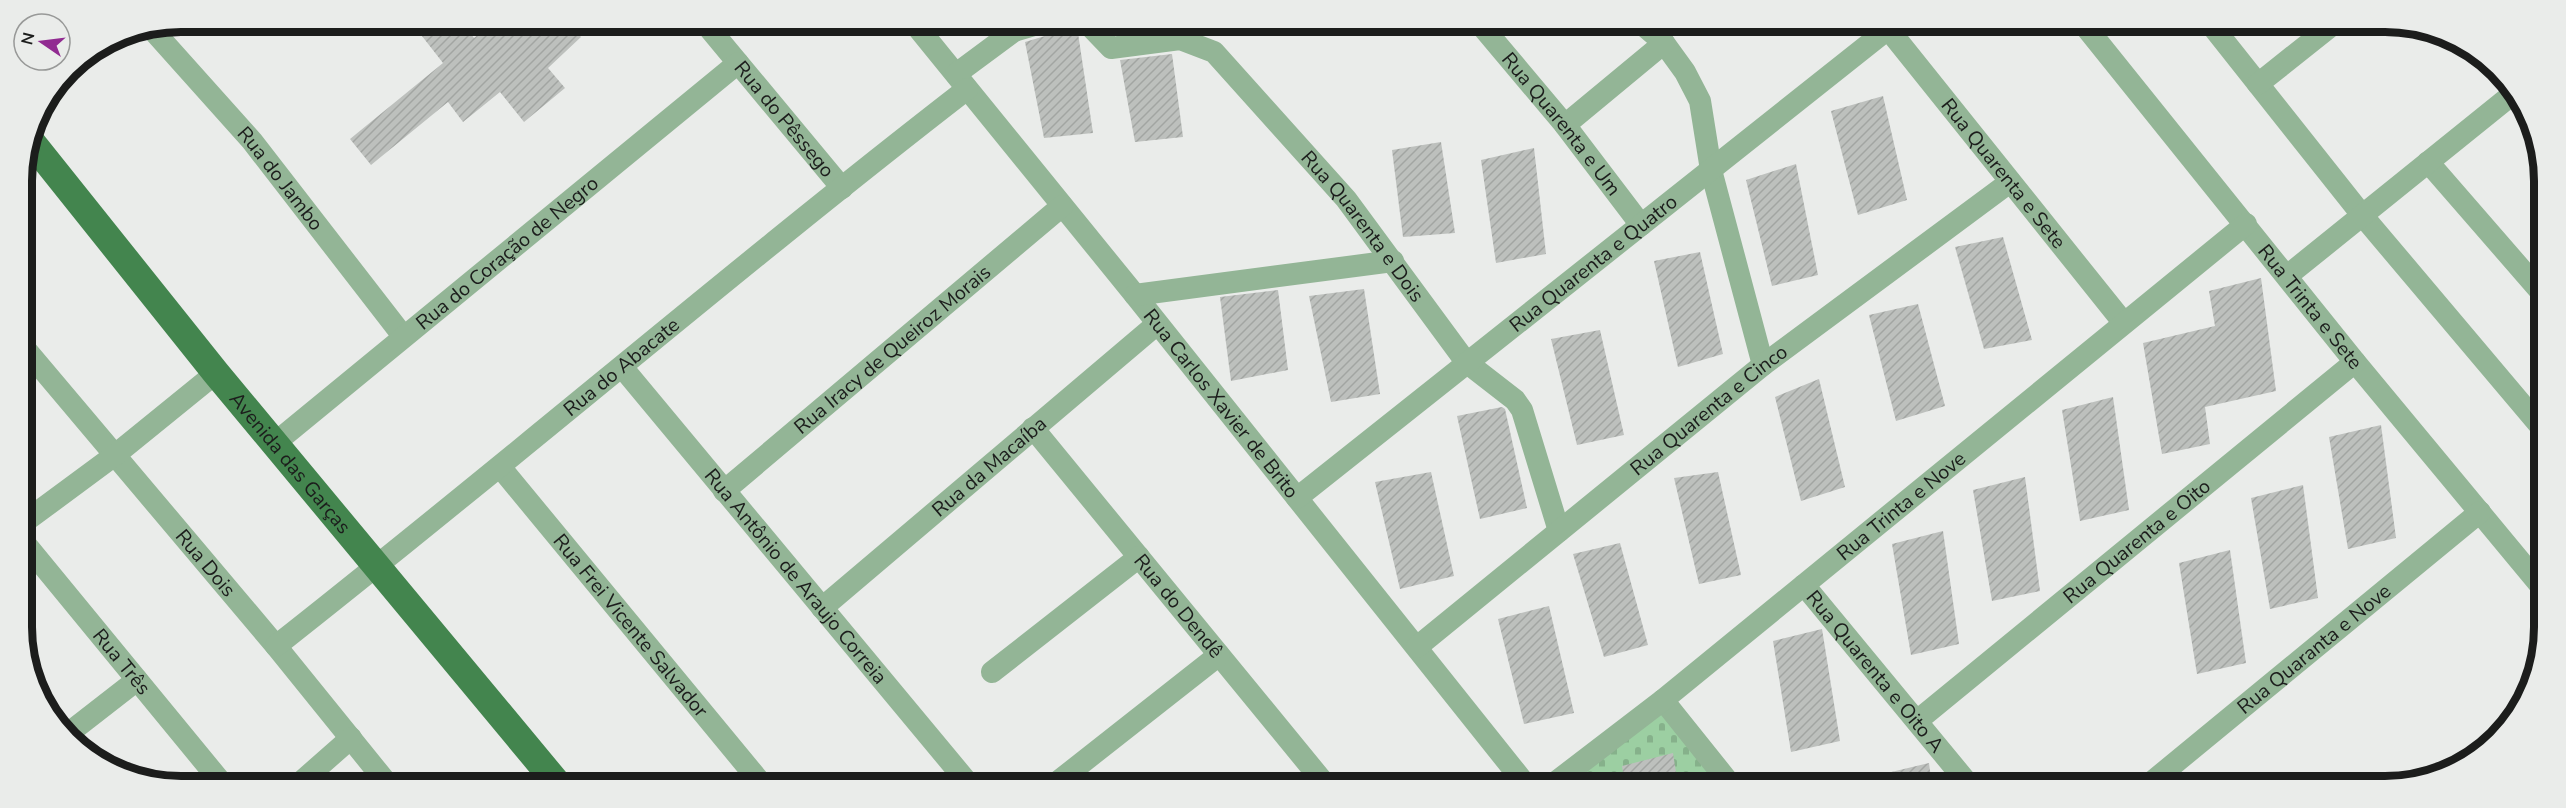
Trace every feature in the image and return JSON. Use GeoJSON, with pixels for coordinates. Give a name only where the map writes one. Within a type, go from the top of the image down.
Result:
{"type":"FeatureCollection","features":[{"type":"Feature","properties":{"kind":"main road","name":"Avenida das Garças"},"geometry":{"type":"LineString","coordinates":[[36,148],[216,373],[551,776]]}},
{"type":"Feature","properties":{"kind":"street","name":"Rua do Pêssego"},"geometry":{"type":"LineString","coordinates":[[711,31],[842,188]]}},
{"type":"Feature","properties":{"kind":"street","name":"Rua Carlos Xavier de Brito"},"geometry":{"type":"LineString","coordinates":[[921,31],[1417,646],[1519,776]]}},
{"type":"Feature","properties":{"kind":"street","name":"Rua do Abacate"},"geometry":{"type":"LineString","coordinates":[[276,646],[501,468],[842,188],[962,82],[1012,31]]}},
{"type":"Feature","properties":{"kind":"street","name":"Rua Quarenta e Dois"},"geometry":{"type":"LineString","coordinates":[[1095,31],[1111,48],[1180,39],[1214,52],[1346,199],[1466,362],[1515,400],[1522,410],[1559,531]]}},
{"type":"Feature","properties":{"kind":"street","name":"Rua Quarenta e Um"},"geometry":{"type":"LineString","coordinates":[[1493,31],[1641,225]]}},
{"type":"Feature","properties":{"kind":"street"},"geometry":{"type":"LineString","coordinates":[[1650,31],[1664,43],[1685,72],[1700,101],[1711,170],[1763,365]]}},
{"type":"Feature","properties":{"kind":"street","name":"Rua Quarenta e Quatro"},"geometry":{"type":"LineString","coordinates":[[1297,498],[1711,170],[1881,31]]}},
{"type":"Feature","properties":{"kind":"street","name":"Rua Quarenta e Sete"},"geometry":{"type":"LineString","coordinates":[[1889,31],[2123,322]]}},
{"type":"Feature","properties":{"kind":"street","name":"Rua Trinta e Sete"},"geometry":{"type":"LineString","coordinates":[[2089,31],[2355,362],[2534,578]]}},
{"type":"Feature","properties":{"kind":"street"},"geometry":{"type":"LineString","coordinates":[[2215,31],[2362,215],[2534,419]]}},
{"type":"Feature","properties":{"kind":"street"},"geometry":{"type":"LineString","coordinates":[[2227,31],[2234,54]]}},
{"type":"Feature","properties":{"kind":"street"},"geometry":{"type":"LineString","coordinates":[[2258,84],[2325,31]]}},
{"type":"Feature","properties":{"kind":"street","name":"Rua do Jambo"},"geometry":{"type":"LineString","coordinates":[[156,34],[252,141],[403,336]]}},
{"type":"Feature","properties":{"kind":"street"},"geometry":{"type":"LineString","coordinates":[[1565,125],[1664,43]]}},
{"type":"Feature","properties":{"kind":"street","name":"Rua do Coração de Negro"},"geometry":{"type":"LineString","coordinates":[[275,443],[738,63]]}},
{"type":"Feature","properties":{"kind":"street"},"geometry":{"type":"LineString","coordinates":[[2287,276],[2509,97]]}},
{"type":"Feature","properties":{"kind":"street"},"geometry":{"type":"LineString","coordinates":[[2428,162],[2534,284]]}},
{"type":"Feature","properties":{"kind":"street","name":"Rua Quarenta e Cinco"},"geometry":{"type":"LineString","coordinates":[[1417,646],[1763,365],[2010,182]]}},
{"type":"Feature","properties":{"kind":"street","name":"Rua Iracy de Queiroz Morais"},"geometry":{"type":"LineString","coordinates":[[724,491],[1062,206]]}},
{"type":"Feature","properties":{"kind":"street","name":"Rua Trinta e Nove"},"geometry":{"type":"LineString","coordinates":[[1564,776],[1663,700],[2123,322],[2246,224]]}},
{"type":"Feature","properties":{"kind":"street"},"geometry":{"type":"LineString","coordinates":[[1135,295],[1393,261]]}},
{"type":"Feature","properties":{"kind":"street","name":"Rua da Macaíba"},"geometry":{"type":"LineString","coordinates":[[822,608],[1157,324]]}},
{"type":"Feature","properties":{"kind":"street","name":"Rua Dois"},"geometry":{"type":"LineString","coordinates":[[32,357],[276,646],[381,776]]}},
{"type":"Feature","properties":{"kind":"street","name":"Rua Quarenta e Oito"},"geometry":{"type":"LineString","coordinates":[[1917,721],[2355,362]]}},
{"type":"Feature","properties":{"kind":"street","name":"Rua Antônio de Araujo Correia"},"geometry":{"type":"LineString","coordinates":[[622,367],[962,776]]}},
{"type":"Feature","properties":{"kind":"street"},"geometry":{"type":"LineString","coordinates":[[32,516],[115,455],[216,373]]}},
{"type":"Feature","properties":{"kind":"street","name":"Rua do Dendê"},"geometry":{"type":"LineString","coordinates":[[1033,428],[1219,655],[1313,776]]}},
{"type":"Feature","properties":{"kind":"street","name":"Rua Frei Vicente Salvador"},"geometry":{"type":"LineString","coordinates":[[501,468],[755,776]]}},
{"type":"Feature","properties":{"kind":"street","name":"Rua Quaranta e Nove"},"geometry":{"type":"LineString","coordinates":[[2159,776],[2480,512]]}},
{"type":"Feature","properties":{"kind":"street","name":"Rua Três"},"geometry":{"type":"LineString","coordinates":[[32,552],[216,776]]}},
{"type":"Feature","properties":{"kind":"street"},"geometry":{"type":"LineString","coordinates":[[992,672],[1139,557]]}},
{"type":"Feature","properties":{"kind":"street","name":"Rua Quarenta e Oito A"},"geometry":{"type":"LineString","coordinates":[[1804,585],[1962,776]]}},
{"type":"Feature","properties":{"kind":"street"},"geometry":{"type":"LineString","coordinates":[[1066,776],[1219,655]]}},
{"type":"Feature","properties":{"kind":"street"},"geometry":{"type":"LineString","coordinates":[[72,730],[137,680]]}},
{"type":"Feature","properties":{"kind":"street"},"geometry":{"type":"LineString","coordinates":[[1663,700],[1724,776]]}},
{"type":"Feature","properties":{"kind":"street"},"geometry":{"type":"LineString","coordinates":[[308,776],[351,738]]}},
{"type":"Feature","properties":{"kind":"green space"},"geometry":{"type":"Polygon","coordinates":[[[1663,700],[1724,776],[1564,776],[1663,700]]]}},
{"type":"Feature","properties":{"kind":"building"},"geometry":{"type":"Polygon","coordinates":[[[418,31],[469,31],[474,38],[482,31],[575,31],[581,37],[548,68],[565,88],[524,122],[500,92],[463,122],[448,102],[371,165],[350,139],[443,63],[418,31]]]}},
{"type":"Feature","properties":{"kind":"building"},"geometry":{"type":"Polygon","coordinates":[[[1051,31],[1077,31],[1078,33],[1093,133],[1044,138],[1025,42],[1045,36],[1051,31]]]}},
{"type":"Feature","properties":{"kind":"building"},"geometry":{"type":"Polygon","coordinates":[[[1172,54],[1183,137],[1135,142],[1120,60],[1172,54]]]}},
{"type":"Feature","properties":{"kind":"building"},"geometry":{"type":"Polygon","coordinates":[[[1883,96],[1907,200],[1858,215],[1831,111],[1883,96]]]}},
{"type":"Feature","properties":{"kind":"building"},"geometry":{"type":"Polygon","coordinates":[[[1441,142],[1455,233],[1403,237],[1392,150],[1441,142]]]}},
{"type":"Feature","properties":{"kind":"building"},"geometry":{"type":"Polygon","coordinates":[[[1534,148],[1546,254],[1496,263],[1481,160],[1534,148]]]}},
{"type":"Feature","properties":{"kind":"building"},"geometry":{"type":"Polygon","coordinates":[[[1796,164],[1818,275],[1772,286],[1746,180],[1796,164]]]}},
{"type":"Feature","properties":{"kind":"building"},"geometry":{"type":"Polygon","coordinates":[[[2003,237],[2032,340],[1984,349],[1955,247],[2003,237]]]}},
{"type":"Feature","properties":{"kind":"building"},"geometry":{"type":"Polygon","coordinates":[[[1700,252],[1723,354],[1678,367],[1654,261],[1700,252]]]}},
{"type":"Feature","properties":{"kind":"building"},"geometry":{"type":"Polygon","coordinates":[[[2261,278],[2276,391],[2205,407],[2210,444],[2162,454],[2143,343],[2215,326],[2209,291],[2261,278]]]}},
{"type":"Feature","properties":{"kind":"building"},"geometry":{"type":"Polygon","coordinates":[[[1364,289],[1380,394],[1331,402],[1309,296],[1364,289]]]}},
{"type":"Feature","properties":{"kind":"building"},"geometry":{"type":"Polygon","coordinates":[[[1278,290],[1288,370],[1231,381],[1220,297],[1278,290]]]}},
{"type":"Feature","properties":{"kind":"building"},"geometry":{"type":"Polygon","coordinates":[[[1918,304],[1945,406],[1896,421],[1869,315],[1918,304]]]}},
{"type":"Feature","properties":{"kind":"building"},"geometry":{"type":"Polygon","coordinates":[[[1600,330],[1624,435],[1577,445],[1551,339],[1600,330]]]}},
{"type":"Feature","properties":{"kind":"building"},"geometry":{"type":"Polygon","coordinates":[[[1819,379],[1845,487],[1801,501],[1775,397],[1819,379]]]}},
{"type":"Feature","properties":{"kind":"building"},"geometry":{"type":"Polygon","coordinates":[[[2113,397],[2129,510],[2080,521],[2062,410],[2113,397]]]}},
{"type":"Feature","properties":{"kind":"building"},"geometry":{"type":"Polygon","coordinates":[[[1502,407],[1505,409],[1527,508],[1480,519],[1457,416],[1502,407]]]}},
{"type":"Feature","properties":{"kind":"building"},"geometry":{"type":"Polygon","coordinates":[[[2381,425],[2396,538],[2348,549],[2329,437],[2381,425]]]}},
{"type":"Feature","properties":{"kind":"building"},"geometry":{"type":"Polygon","coordinates":[[[1431,472],[1454,576],[1400,589],[1375,482],[1431,472]]]}},
{"type":"Feature","properties":{"kind":"building"},"geometry":{"type":"Polygon","coordinates":[[[1718,472],[1741,575],[1699,584],[1674,478],[1718,472]]]}},
{"type":"Feature","properties":{"kind":"building"},"geometry":{"type":"Polygon","coordinates":[[[2025,477],[2040,591],[1992,601],[1973,490],[2025,477]]]}},
{"type":"Feature","properties":{"kind":"building"},"geometry":{"type":"Polygon","coordinates":[[[2303,485],[2318,598],[2270,609],[2251,498],[2303,485]]]}},
{"type":"Feature","properties":{"kind":"building"},"geometry":{"type":"Polygon","coordinates":[[[1943,531],[1959,644],[1911,655],[1892,544],[1943,531]]]}},
{"type":"Feature","properties":{"kind":"building"},"geometry":{"type":"Polygon","coordinates":[[[1620,543],[1648,645],[1604,657],[1573,554],[1620,543]]]}},
{"type":"Feature","properties":{"kind":"building"},"geometry":{"type":"Polygon","coordinates":[[[2230,550],[2246,663],[2197,674],[2179,563],[2230,550]]]}},
{"type":"Feature","properties":{"kind":"building"},"geometry":{"type":"Polygon","coordinates":[[[1549,606],[1574,713],[1524,724],[1498,619],[1549,606]]]}},
{"type":"Feature","properties":{"kind":"building"},"geometry":{"type":"Polygon","coordinates":[[[1822,629],[1840,741],[1791,752],[1773,641],[1822,629]]]}},
{"type":"Feature","properties":{"kind":"building"},"geometry":{"type":"Polygon","coordinates":[[[1673,753],[1677,776],[1624,776],[1622,766],[1673,753]]]}},
{"type":"Feature","properties":{"kind":"building"},"geometry":{"type":"Polygon","coordinates":[[[1929,763],[1931,776],[1875,776],[1929,763]]]}}]}
